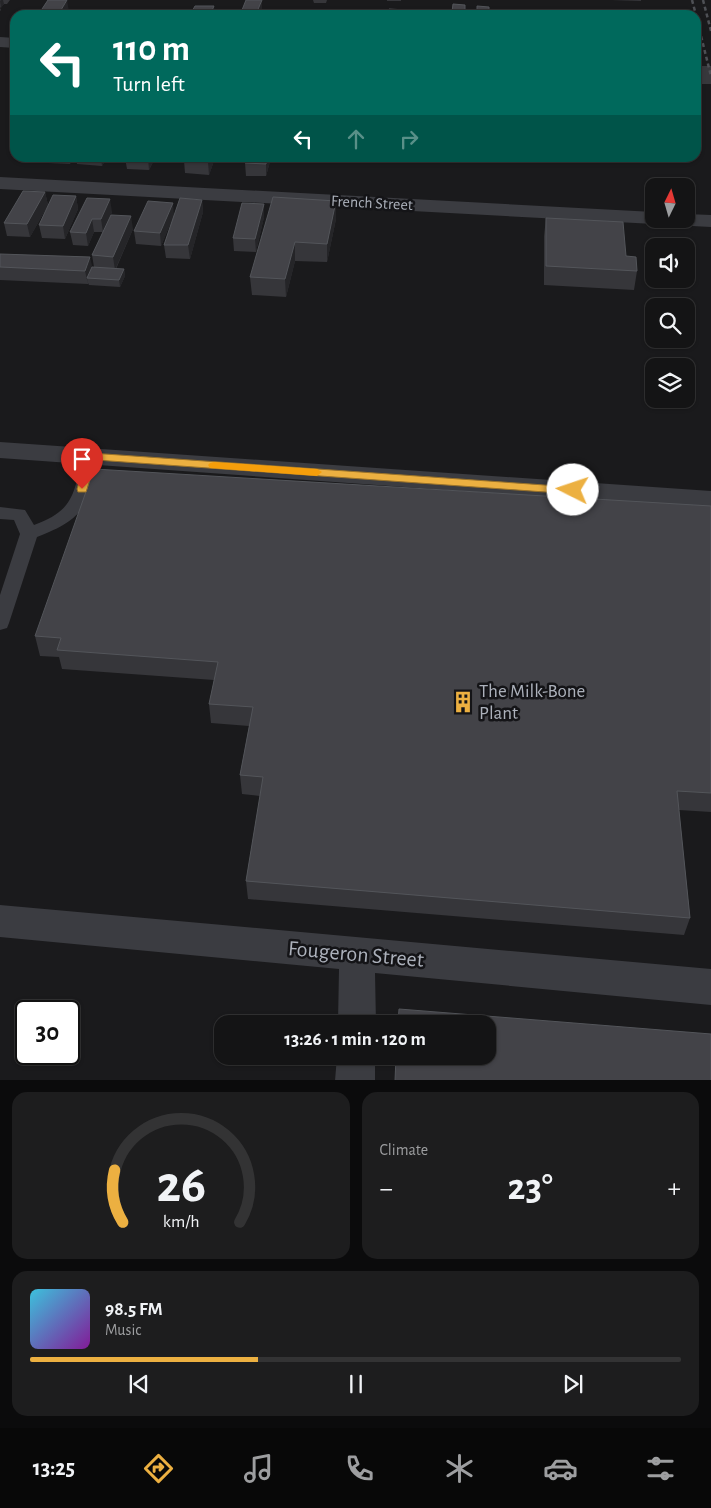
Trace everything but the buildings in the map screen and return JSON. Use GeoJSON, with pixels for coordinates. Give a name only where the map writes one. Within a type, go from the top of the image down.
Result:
{"type":"FeatureCollection","features":[{"type":"Feature","properties":{"kind":"street","name":"French Street"},"geometry":{"type":"LineString","coordinates":[[0,184],[645,218]]}},
{"type":"Feature","properties":{"kind":"street"},"geometry":{"type":"LineString","coordinates":[[695,220],[711,221]]}},
{"type":"Feature","properties":{"kind":"street"},"geometry":{"type":"LineString","coordinates":[[0,450],[711,500]]}},
{"type":"Feature","properties":{"kind":"street","name":"Fougeron Street"},"geometry":{"type":"LineString","coordinates":[[0,921],[711,987]]}},
{"type":"Feature","properties":{"kind":"street"},"geometry":{"type":"LineString","coordinates":[[357,954],[357,1015]]}},
{"type":"Feature","properties":{"kind":"street"},"geometry":{"type":"LineString","coordinates":[[355,1080],[356,1065]]}},
{"type":"Feature","properties":{"kind":"lane"},"geometry":{"type":"LineString","coordinates":[[29,533],[52,524],[70,513],[78,502],[91,456]]}},
{"type":"Feature","properties":{"kind":"lane"},"geometry":{"type":"LineString","coordinates":[[0,513],[19,514],[24,520],[29,533],[0,623]]}},
{"type":"Feature","properties":{"kind":"tunnel"},"geometry":{"type":"LineString","coordinates":[[701,75],[711,75]]}},
{"type":"Feature","properties":{"kind":"railway"},"geometry":{"type":"LineString","coordinates":[[692,0],[695,10]]}},
{"type":"Feature","properties":{"kind":"railway"},"geometry":{"type":"LineString","coordinates":[[703,0],[711,31]]}},
{"type":"Feature","properties":{"kind":"railway"},"geometry":{"type":"LineString","coordinates":[[701,36],[711,76]]}},
{"type":"Feature","properties":{"kind":"slow traffic"},"geometry":{"type":"LineString","coordinates":[[214,465],[317,472]]}},
{"type":"Feature","properties":{"kind":"place","name":"The Milk-Bone Plant"},"geometry":{"type":"Point","coordinates":[463,702]}},
{"type":"Feature","properties":{"kind":"route"},"geometry":{"type":"LineString","coordinates":[[82,489],[91,456],[573,490]]}}]}
